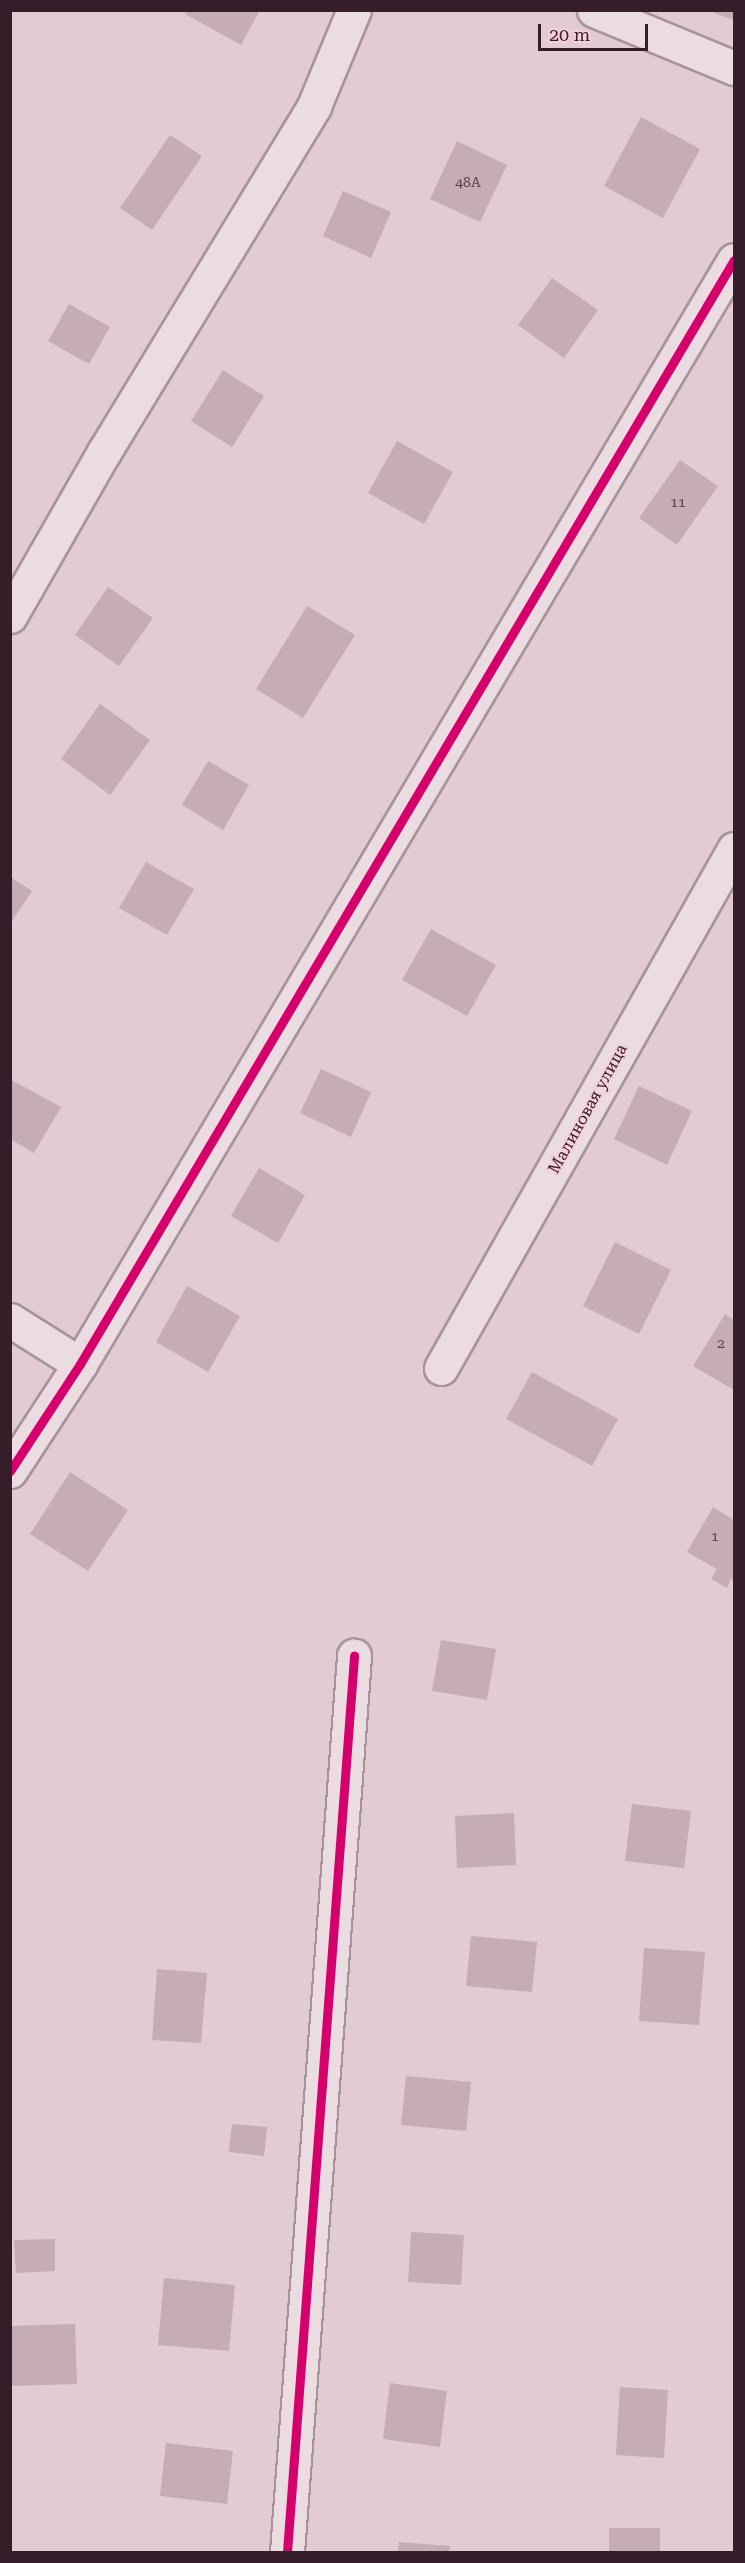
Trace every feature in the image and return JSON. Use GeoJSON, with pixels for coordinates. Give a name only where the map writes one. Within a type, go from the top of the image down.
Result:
{"type":"FeatureCollection","features":[{"type":"Feature","properties":{"kind":"street"},"geometry":{"type":"LineString","coordinates":[[10,616],[104,452],[314,106],[354,10]]}},
{"type":"Feature","properties":{"kind":"street"},"geometry":{"type":"LineString","coordinates":[[594,10],[735,68]]}},
{"type":"Feature","properties":{"kind":"street"},"geometry":{"type":"LineString","coordinates":[[10,1471],[80,1364],[735,260]]}},
{"type":"Feature","properties":{"kind":"street","name":"Малиновая улица"},"geometry":{"type":"LineString","coordinates":[[441,1368],[735,849]]}},
{"type":"Feature","properties":{"kind":"street"},"geometry":{"type":"LineString","coordinates":[[10,1320],[80,1364]]}},
{"type":"Feature","properties":{"kind":"street"},"geometry":{"type":"LineString","coordinates":[[287,2553],[354,1656]]}},
{"type":"Feature","properties":{"kind":"building"},"geometry":{"type":"Polygon","coordinates":[[[187,10],[260,10],[241,45],[185,14],[187,10]]]}},
{"type":"Feature","properties":{"kind":"building"},"geometry":{"type":"Polygon","coordinates":[[[715,10],[734,10],[734,20],[714,13],[715,10]]]}},
{"type":"Feature","properties":{"kind":"building"},"geometry":{"type":"Polygon","coordinates":[[[641,117],[700,149],[663,218],[604,186],[641,117]]]}},
{"type":"Feature","properties":{"kind":"building"},"geometry":{"type":"Polygon","coordinates":[[[170,135],[202,156],[152,230],[120,208],[170,135]]]}},
{"type":"Feature","properties":{"kind":"building"},"geometry":{"type":"Polygon","coordinates":[[[457,141],[507,165],[480,222],[430,199],[457,141]]]}},
{"type":"Feature","properties":{"kind":"building"},"geometry":{"type":"Polygon","coordinates":[[[343,191],[391,212],[371,258],[323,236],[343,191]]]}},
{"type":"Feature","properties":{"kind":"building"},"geometry":{"type":"Polygon","coordinates":[[[552,278],[598,310],[564,358],[518,325],[552,278]]]}},
{"type":"Feature","properties":{"kind":"building"},"geometry":{"type":"Polygon","coordinates":[[[69,304],[110,327],[89,364],[48,341],[69,304]]]}},
{"type":"Feature","properties":{"kind":"building"},"geometry":{"type":"Polygon","coordinates":[[[223,370],[264,396],[232,447],[191,421],[223,370]]]}},
{"type":"Feature","properties":{"kind":"building"},"geometry":{"type":"Polygon","coordinates":[[[397,441],[453,472],[424,524],[368,493],[397,441]]]}},
{"type":"Feature","properties":{"kind":"building"},"geometry":{"type":"Polygon","coordinates":[[[680,460],[718,486],[677,545],[639,518],[680,460]]]}},
{"type":"Feature","properties":{"kind":"building"},"geometry":{"type":"Polygon","coordinates":[[[108,587],[153,618],[119,666],[75,635],[108,587]]]}},
{"type":"Feature","properties":{"kind":"building"},"geometry":{"type":"Polygon","coordinates":[[[307,606],[355,635],[303,718],[256,689],[307,606]]]}},
{"type":"Feature","properties":{"kind":"building"},"geometry":{"type":"Polygon","coordinates":[[[100,704],[150,740],[110,795],[61,759],[100,704]]]}},
{"type":"Feature","properties":{"kind":"building"},"geometry":{"type":"Polygon","coordinates":[[[208,761],[249,785],[223,830],[182,805],[208,761]]]}},
{"type":"Feature","properties":{"kind":"building"},"geometry":{"type":"Polygon","coordinates":[[[146,862],[194,889],[167,935],[119,908],[146,862]]]}},
{"type":"Feature","properties":{"kind":"building"},"geometry":{"type":"Polygon","coordinates":[[[10,877],[32,891],[10,924],[10,877]]]}},
{"type":"Feature","properties":{"kind":"building"},"geometry":{"type":"Polygon","coordinates":[[[431,929],[496,965],[467,1016],[402,980],[431,929]]]}},
{"type":"Feature","properties":{"kind":"building"},"geometry":{"type":"Polygon","coordinates":[[[321,1069],[371,1092],[351,1137],[300,1113],[321,1069]]]}},
{"type":"Feature","properties":{"kind":"building"},"geometry":{"type":"Polygon","coordinates":[[[10,1079],[61,1107],[34,1153],[10,1139],[10,1079]]]}},
{"type":"Feature","properties":{"kind":"building"},"geometry":{"type":"Polygon","coordinates":[[[639,1086],[692,1111],[667,1165],[614,1139],[639,1086]]]}},
{"type":"Feature","properties":{"kind":"building"},"geometry":{"type":"Polygon","coordinates":[[[259,1168],[305,1195],[278,1243],[231,1216],[259,1168]]]}},
{"type":"Feature","properties":{"kind":"building"},"geometry":{"type":"Polygon","coordinates":[[[615,1242],[671,1270],[639,1334],[583,1306],[615,1242]]]}},
{"type":"Feature","properties":{"kind":"building"},"geometry":{"type":"Polygon","coordinates":[[[187,1286],[240,1316],[208,1372],[156,1342],[187,1286]]]}},
{"type":"Feature","properties":{"kind":"building"},"geometry":{"type":"Polygon","coordinates":[[[725,1314],[734,1320],[734,1390],[693,1366],[725,1314]]]}},
{"type":"Feature","properties":{"kind":"building"},"geometry":{"type":"Polygon","coordinates":[[[532,1372],[618,1419],[592,1466],[506,1419],[532,1372]]]}},
{"type":"Feature","properties":{"kind":"building"},"geometry":{"type":"Polygon","coordinates":[[[70,1472],[128,1510],[88,1571],[30,1534],[70,1472]]]}},
{"type":"Feature","properties":{"kind":"building"},"geometry":{"type":"Polygon","coordinates":[[[713,1507],[734,1520],[734,1581],[731,1579],[727,1588],[711,1579],[717,1569],[687,1552],[713,1507]]]}},
{"type":"Feature","properties":{"kind":"building"},"geometry":{"type":"Polygon","coordinates":[[[441,1640],[496,1649],[487,1700],[432,1691],[441,1640]]]}},
{"type":"Feature","properties":{"kind":"building"},"geometry":{"type":"Polygon","coordinates":[[[632,1804],[691,1811],[684,1868],[625,1861],[632,1804]]]}},
{"type":"Feature","properties":{"kind":"building"},"geometry":{"type":"Polygon","coordinates":[[[514,1813],[516,1865],[457,1868],[455,1816],[514,1813]]]}},
{"type":"Feature","properties":{"kind":"building"},"geometry":{"type":"Polygon","coordinates":[[[471,1936],[537,1942],[532,1992],[466,1986],[471,1936]]]}},
{"type":"Feature","properties":{"kind":"building"},"geometry":{"type":"Polygon","coordinates":[[[644,1948],[705,1952],[699,2025],[639,2021],[644,1948]]]}},
{"type":"Feature","properties":{"kind":"building"},"geometry":{"type":"Polygon","coordinates":[[[157,1969],[207,1973],[201,2043],[152,2040],[157,1969]]]}},
{"type":"Feature","properties":{"kind":"building"},"geometry":{"type":"Polygon","coordinates":[[[406,2076],[471,2082],[466,2131],[401,2125],[406,2076]]]}},
{"type":"Feature","properties":{"kind":"building"},"geometry":{"type":"Polygon","coordinates":[[[232,2124],[267,2127],[264,2156],[229,2152],[232,2124]]]}},
{"type":"Feature","properties":{"kind":"building"},"geometry":{"type":"Polygon","coordinates":[[[411,2232],[464,2235],[461,2285],[408,2282],[411,2232]]]}},
{"type":"Feature","properties":{"kind":"building"},"geometry":{"type":"Polygon","coordinates":[[[55,2239],[55,2271],[16,2273],[14,2240],[55,2239]]]}},
{"type":"Feature","properties":{"kind":"building"},"geometry":{"type":"Polygon","coordinates":[[[164,2278],[235,2285],[229,2351],[158,2345],[164,2278]]]}},
{"type":"Feature","properties":{"kind":"building"},"geometry":{"type":"Polygon","coordinates":[[[75,2324],[77,2384],[11,2386],[10,2326],[75,2324]]]}},
{"type":"Feature","properties":{"kind":"building"},"geometry":{"type":"Polygon","coordinates":[[[390,2383],[447,2391],[440,2447],[383,2439],[390,2383]]]}},
{"type":"Feature","properties":{"kind":"building"},"geometry":{"type":"Polygon","coordinates":[[[620,2387],[668,2390],[664,2458],[616,2455],[620,2387]]]}},
{"type":"Feature","properties":{"kind":"building"},"geometry":{"type":"Polygon","coordinates":[[[166,2443],[233,2451],[227,2504],[160,2496],[166,2443]]]}},
{"type":"Feature","properties":{"kind":"building"},"geometry":{"type":"Polygon","coordinates":[[[609,2528],[660,2528],[660,2552],[609,2552],[609,2528]]]}},
{"type":"Feature","properties":{"kind":"building"},"geometry":{"type":"Polygon","coordinates":[[[399,2542],[450,2546],[449,2552],[398,2552],[399,2542]]]}},
{"type":"Feature","properties":{"kind":"cycle path"},"geometry":{"type":"LineString","coordinates":[[10,1471],[80,1364],[734,260]]}},
{"type":"Feature","properties":{"kind":"cycle path"},"geometry":{"type":"LineString","coordinates":[[287,2552],[354,1656]]}}]}
